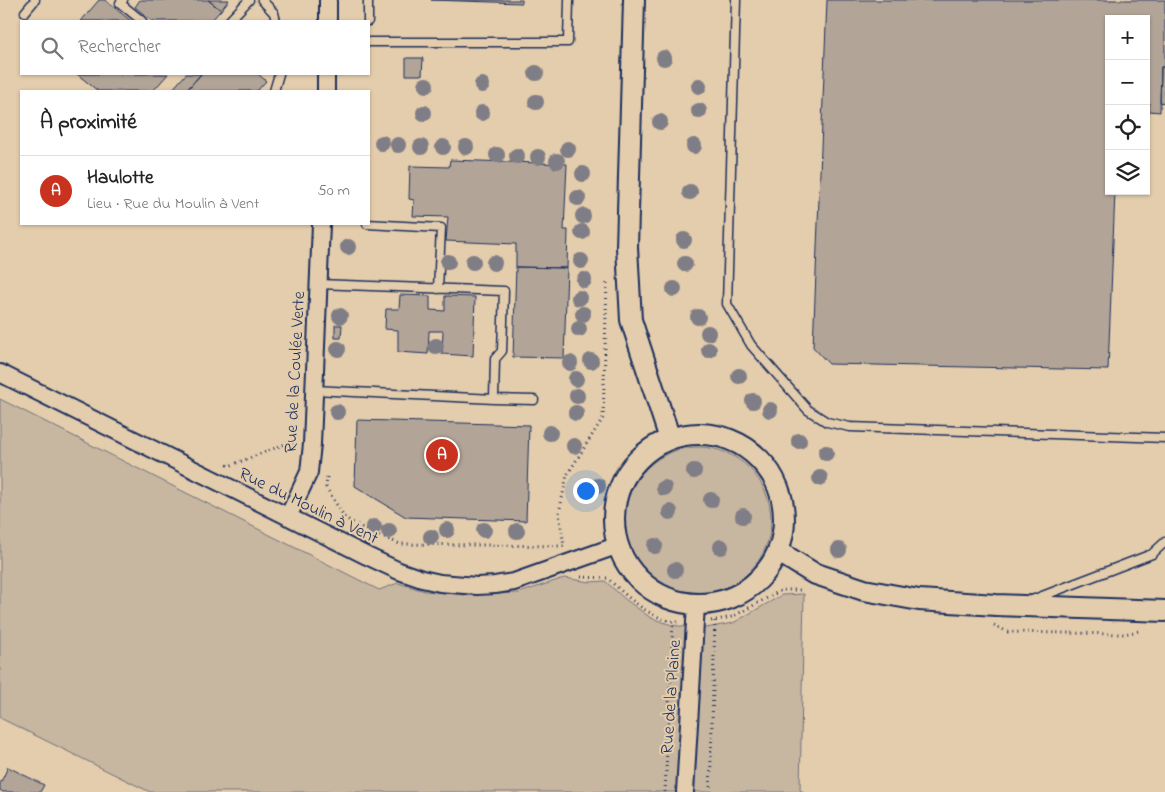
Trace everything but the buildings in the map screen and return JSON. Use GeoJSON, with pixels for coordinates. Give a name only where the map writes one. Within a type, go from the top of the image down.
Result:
{"type":"FeatureCollection","features":[{"type":"Feature","properties":{"kind":"street"},"geometry":{"type":"LineString","coordinates":[[328,0],[328,20]]}},
{"type":"Feature","properties":{"kind":"street"},"geometry":{"type":"LineString","coordinates":[[634,0],[627,247],[631,320],[670,439]]}},
{"type":"Feature","properties":{"kind":"street"},"geometry":{"type":"LineString","coordinates":[[326,75],[326,90]]}},
{"type":"Feature","properties":{"kind":"street","name":"Rue de la Coulée Verte"},"geometry":{"type":"LineString","coordinates":[[288,517],[309,472],[312,444],[320,225]]}},
{"type":"Feature","properties":{"kind":"street","name":"Rue du Moulin à Vent"},"geometry":{"type":"LineString","coordinates":[[0,373],[288,517],[399,571],[422,579],[440,583],[477,586],[514,582],[616,546]]}},
{"type":"Feature","properties":{"kind":"street"},"geometry":{"type":"LineString","coordinates":[[698,434],[726,438],[751,450],[770,471],[782,496],[785,525],[779,552],[765,574],[746,591],[696,614],[649,589],[631,572],[616,546],[614,523],[617,496],[628,472],[647,452],[670,439],[698,434]]}},
{"type":"Feature","properties":{"kind":"street"},"geometry":{"type":"LineString","coordinates":[[779,552],[813,573],[864,590],[918,600],[1165,612]]}},
{"type":"Feature","properties":{"kind":"street","name":"Rue de la Plaine"},"geometry":{"type":"LineString","coordinates":[[685,792],[696,614]]}},
{"type":"Feature","properties":{"kind":"lane"},"geometry":{"type":"LineString","coordinates":[[25,12],[34,0]]}},
{"type":"Feature","properties":{"kind":"lane"},"geometry":{"type":"LineString","coordinates":[[123,0],[120,3],[141,20]]}},
{"type":"Feature","properties":{"kind":"lane"},"geometry":{"type":"LineString","coordinates":[[230,20],[249,0]]}},
{"type":"Feature","properties":{"kind":"lane"},"geometry":{"type":"LineString","coordinates":[[262,0],[274,13],[276,20]]}},
{"type":"Feature","properties":{"kind":"lane"},"geometry":{"type":"LineString","coordinates":[[368,0],[368,20]]}},
{"type":"Feature","properties":{"kind":"lane"},"geometry":{"type":"LineString","coordinates":[[370,42],[568,42],[569,0]]}},
{"type":"Feature","properties":{"kind":"lane"},"geometry":{"type":"LineString","coordinates":[[736,0],[726,304],[750,345],[808,410],[827,422],[850,426],[1165,438]]}},
{"type":"Feature","properties":{"kind":"lane"},"geometry":{"type":"LineString","coordinates":[[274,90],[279,75]]}},
{"type":"Feature","properties":{"kind":"lane"},"geometry":{"type":"LineString","coordinates":[[370,224],[441,228],[438,289]]}},
{"type":"Feature","properties":{"kind":"lane"},"geometry":{"type":"LineString","coordinates":[[318,284],[504,291],[502,351],[494,359],[494,399]]}},
{"type":"Feature","properties":{"kind":"lane"},"geometry":{"type":"LineString","coordinates":[[314,390],[534,400]]}},
{"type":"Feature","properties":{"kind":"lane"},"geometry":{"type":"LineString","coordinates":[[1152,554],[1165,542]]}},
{"type":"Feature","properties":{"kind":"lane"},"geometry":{"type":"LineString","coordinates":[[1016,606],[1152,554],[1165,553]]}},
{"type":"Feature","properties":{"kind":"path"},"geometry":{"type":"LineString","coordinates":[[564,546],[574,560],[581,578],[607,578],[627,596],[653,614],[673,622],[696,614],[715,621],[732,617],[782,590],[804,590]]}},
{"type":"Feature","properties":{"kind":"path"},"geometry":{"type":"LineString","coordinates":[[710,792],[715,621]]}},
{"type":"Feature","properties":{"kind":"path"},"geometry":{"type":"LineString","coordinates":[[665,792],[673,622]]}},
{"type":"Feature","properties":{"kind":"path"},"geometry":{"type":"LineString","coordinates":[[992,624],[1008,632],[1124,634],[1140,630]]}},
{"type":"Feature","properties":{"kind":"shaded area"},"geometry":{"type":"Polygon","coordinates":[[[0,399],[379,590],[398,583],[425,591],[467,595],[519,593],[564,578],[590,582],[605,581],[651,618],[672,625],[700,629],[733,623],[782,595],[804,594],[800,790],[804,792],[150,792],[0,718],[0,399]]]}},
{"type":"Feature","properties":{"kind":"shaded area"},"geometry":{"type":"Polygon","coordinates":[[[698,447],[712,448],[726,453],[739,459],[750,468],[759,479],[765,492],[770,506],[770,534],[765,548],[759,561],[750,572],[739,581],[726,587],[712,592],[698,593],[684,592],[670,587],[657,581],[646,572],[637,561],[631,548],[626,534],[625,520],[626,506],[631,492],[637,479],[646,468],[657,459],[670,453],[684,448],[698,447]]]}},
{"type":"Feature","properties":{"kind":"place","name":"Haulotte"},"geometry":{"type":"Point","coordinates":[442,455]}}]}
